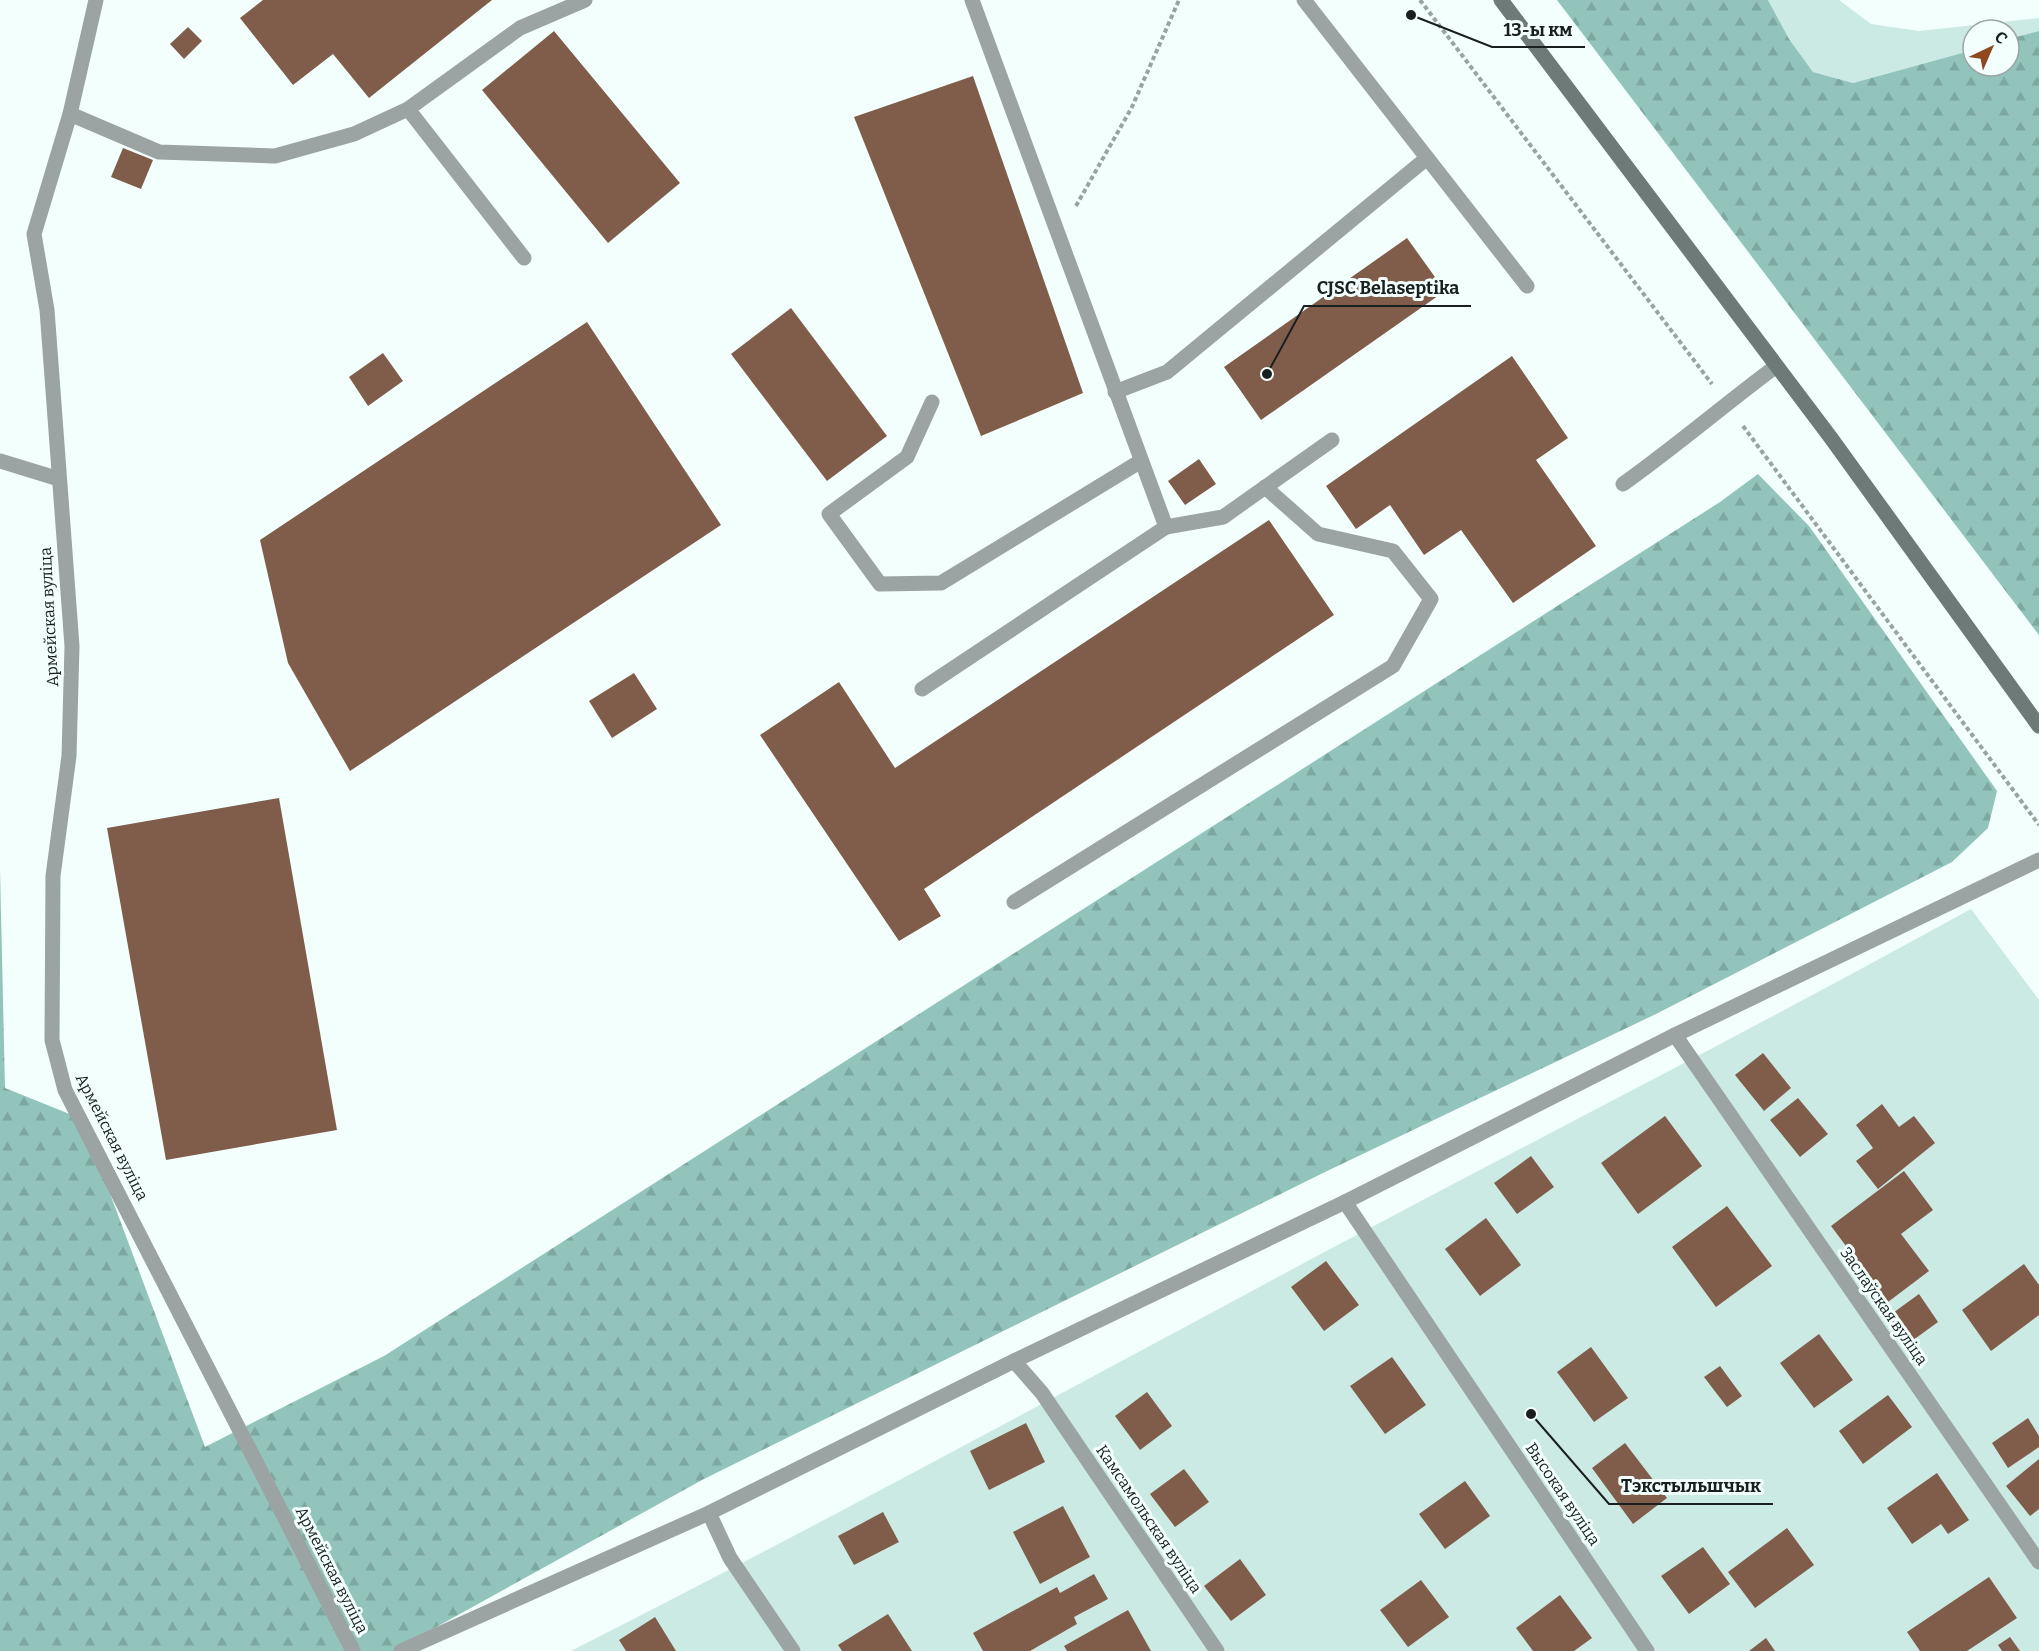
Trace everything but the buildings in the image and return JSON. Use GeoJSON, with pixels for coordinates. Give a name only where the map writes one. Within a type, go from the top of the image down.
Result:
{"type":"FeatureCollection","features":[{"type":"Feature","properties":{"kind":"main road"},"geometry":{"type":"LineString","coordinates":[[1501,0],[1661,210],[1775,367],[1831,438],[2039,726]]}},
{"type":"Feature","properties":{"kind":"street","name":"Армейская вуліца"},"geometry":{"type":"LineString","coordinates":[[96,0],[70,114],[34,234],[47,310],[72,646],[69,756],[53,876],[52,1040],[65,1090],[353,1651]]}},
{"type":"Feature","properties":{"kind":"street"},"geometry":{"type":"LineString","coordinates":[[70,114],[159,152],[275,156],[354,134],[408,109],[520,28],[585,0]]}},
{"type":"Feature","properties":{"kind":"street"},"geometry":{"type":"LineString","coordinates":[[972,0],[1166,528]]}},
{"type":"Feature","properties":{"kind":"street"},"geometry":{"type":"LineString","coordinates":[[1304,0],[1527,286]]}},
{"type":"Feature","properties":{"kind":"street"},"geometry":{"type":"LineString","coordinates":[[408,109],[524,258]]}},
{"type":"Feature","properties":{"kind":"street"},"geometry":{"type":"LineString","coordinates":[[1115,392],[1167,372],[1426,158]]}},
{"type":"Feature","properties":{"kind":"street"},"geometry":{"type":"LineString","coordinates":[[1623,484],[1677,446],[1726,403],[1775,367]]}},
{"type":"Feature","properties":{"kind":"street"},"geometry":{"type":"LineString","coordinates":[[932,402],[907,457],[829,514],[880,584],[941,583],[1141,461]]}},
{"type":"Feature","properties":{"kind":"street"},"geometry":{"type":"LineString","coordinates":[[922,689],[1166,528],[1223,517],[1332,440]]}},
{"type":"Feature","properties":{"kind":"street"},"geometry":{"type":"LineString","coordinates":[[0,461],[59,479]]}},
{"type":"Feature","properties":{"kind":"street"},"geometry":{"type":"LineString","coordinates":[[1014,902],[1393,666],[1431,599],[1393,551],[1318,534],[1265,487]]}},
{"type":"Feature","properties":{"kind":"street"},"geometry":{"type":"LineString","coordinates":[[401,1651],[709,1513],[1014,1361],[1345,1202],[1675,1035],[2039,860]]}},
{"type":"Feature","properties":{"kind":"street","name":"Заслаўская вуліца"},"geometry":{"type":"LineString","coordinates":[[1675,1035],[2039,1562]]}},
{"type":"Feature","properties":{"kind":"street","name":"Высокая вуліца"},"geometry":{"type":"LineString","coordinates":[[1345,1202],[1647,1651]]}},
{"type":"Feature","properties":{"kind":"street","name":"Камсамольская вуліца"},"geometry":{"type":"LineString","coordinates":[[1014,1361],[1051,1407],[1216,1651]]}},
{"type":"Feature","properties":{"kind":"street"},"geometry":{"type":"LineString","coordinates":[[709,1513],[730,1558],[793,1651]]}},
{"type":"Feature","properties":{"kind":"path"},"geometry":{"type":"LineString","coordinates":[[1058,237],[1132,107],[1179,0]]}},
{"type":"Feature","properties":{"kind":"green space"},"geometry":{"type":"Polygon","coordinates":[[[1557,0],[1768,0],[1789,39],[1813,72],[1853,83],[1961,53],[1961,78],[2021,78],[2021,36],[2039,31],[2039,635],[1557,0]]]}},
{"type":"Feature","properties":{"kind":"green space"},"geometry":{"type":"Polygon","coordinates":[[[1768,0],[1839,0],[1871,24],[1919,31],[1961,26],[1961,53],[1853,83],[1813,72],[1789,39],[1768,0]]]}},
{"type":"Feature","properties":{"kind":"green space"},"geometry":{"type":"Polygon","coordinates":[[[2039,18],[2039,31],[2021,36],[2021,20],[2039,18]]]}},
{"type":"Feature","properties":{"kind":"green space"},"geometry":{"type":"Polygon","coordinates":[[[1758,474],[1809,526],[1997,791],[1988,828],[1952,862],[1656,1014],[1325,1172],[702,1480],[393,1651],[0,1651],[0,869],[5,1088],[82,1119],[205,1447],[384,1356],[1720,502],[1758,474]]]}},
{"type":"Feature","properties":{"kind":"green space"},"geometry":{"type":"Polygon","coordinates":[[[1971,909],[2039,1000],[2039,1651],[571,1651],[852,1505],[1317,1256],[1727,1041],[1971,909]]]}},
{"type":"Feature","properties":{"kind":"place","name":"13-ы км"},"geometry":{"type":"Point","coordinates":[1411,15]}},
{"type":"Feature","properties":{"kind":"place","name":"CJSC Belaseptika"},"geometry":{"type":"Point","coordinates":[1267,374]}},
{"type":"Feature","properties":{"kind":"place","name":"Тэкстыльшчык"},"geometry":{"type":"Point","coordinates":[1531,1414]}}]}
